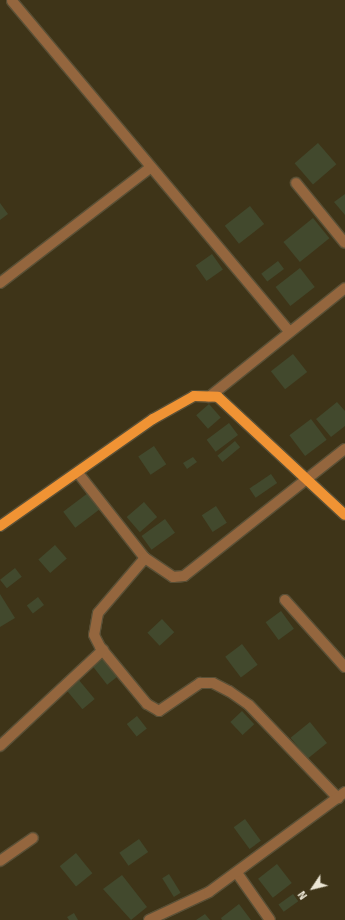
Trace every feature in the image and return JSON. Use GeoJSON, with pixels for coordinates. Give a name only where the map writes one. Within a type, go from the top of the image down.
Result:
{"type":"FeatureCollection","features":[{"type":"Feature","properties":{"kind":"main road"},"geometry":{"type":"LineString","coordinates":[[0,526],[78,473],[152,419],[194,396],[218,397],[345,515]]}},
{"type":"Feature","properties":{"kind":"street"},"geometry":{"type":"LineString","coordinates":[[12,1],[150,168],[290,332]]}},
{"type":"Feature","properties":{"kind":"street"},"geometry":{"type":"LineString","coordinates":[[0,283],[150,168]]}},
{"type":"Feature","properties":{"kind":"street"},"geometry":{"type":"LineString","coordinates":[[296,183],[345,243]]}},
{"type":"Feature","properties":{"kind":"street"},"geometry":{"type":"LineString","coordinates":[[209,396],[345,288]]}},
{"type":"Feature","properties":{"kind":"street"},"geometry":{"type":"LineString","coordinates":[[78,473],[145,558],[173,576],[184,576],[345,449]]}},
{"type":"Feature","properties":{"kind":"street"},"geometry":{"type":"LineString","coordinates":[[145,558],[98,613],[94,635],[103,650],[147,704],[159,711],[200,683],[213,683],[229,691],[249,705],[341,795],[237,873],[209,892],[149,920]]}},
{"type":"Feature","properties":{"kind":"street"},"geometry":{"type":"LineString","coordinates":[[285,600],[345,667]]}},
{"type":"Feature","properties":{"kind":"street"},"geometry":{"type":"LineString","coordinates":[[0,746],[103,650]]}},
{"type":"Feature","properties":{"kind":"street"},"geometry":{"type":"LineString","coordinates":[[0,861],[33,838]]}},
{"type":"Feature","properties":{"kind":"street"},"geometry":{"type":"LineString","coordinates":[[237,873],[270,920]]}},
{"type":"Feature","properties":{"kind":"building"},"geometry":{"type":"Polygon","coordinates":[[[318,143],[336,164],[313,184],[295,163],[318,143]]]}},
{"type":"Feature","properties":{"kind":"building"},"geometry":{"type":"Polygon","coordinates":[[[345,194],[345,215],[334,202],[345,194]]]}},
{"type":"Feature","properties":{"kind":"building"},"geometry":{"type":"Polygon","coordinates":[[[0,203],[8,214],[0,220],[0,203]]]}},
{"type":"Feature","properties":{"kind":"building"},"geometry":{"type":"Polygon","coordinates":[[[250,206],[264,224],[239,244],[225,226],[250,206]]]}},
{"type":"Feature","properties":{"kind":"building"},"geometry":{"type":"Polygon","coordinates":[[[313,218],[329,238],[300,262],[283,242],[313,218]]]}},
{"type":"Feature","properties":{"kind":"building"},"geometry":{"type":"Polygon","coordinates":[[[212,254],[223,270],[207,281],[196,265],[212,254]]]}},
{"type":"Feature","properties":{"kind":"building"},"geometry":{"type":"Polygon","coordinates":[[[278,261],[284,269],[267,282],[261,274],[278,261]]]}},
{"type":"Feature","properties":{"kind":"building"},"geometry":{"type":"Polygon","coordinates":[[[300,268],[315,287],[290,306],[276,287],[300,268]]]}},
{"type":"Feature","properties":{"kind":"building"},"geometry":{"type":"Polygon","coordinates":[[[293,354],[307,372],[285,389],[271,371],[293,354]]]}},
{"type":"Feature","properties":{"kind":"building"},"geometry":{"type":"Polygon","coordinates":[[[337,402],[345,411],[345,426],[331,437],[316,419],[337,402]]]}},
{"type":"Feature","properties":{"kind":"building"},"geometry":{"type":"Polygon","coordinates":[[[209,404],[221,418],[208,429],[196,415],[209,404]]]}},
{"type":"Feature","properties":{"kind":"building"},"geometry":{"type":"Polygon","coordinates":[[[311,419],[327,440],[305,456],[289,435],[311,419]]]}},
{"type":"Feature","properties":{"kind":"building"},"geometry":{"type":"Polygon","coordinates":[[[229,423],[238,435],[216,452],[207,440],[229,423]]]}},
{"type":"Feature","properties":{"kind":"building"},"geometry":{"type":"Polygon","coordinates":[[[235,441],[240,447],[223,462],[217,456],[235,441]]]}},
{"type":"Feature","properties":{"kind":"building"},"geometry":{"type":"Polygon","coordinates":[[[154,446],[166,464],[151,475],[138,457],[154,446]]]}},
{"type":"Feature","properties":{"kind":"building"},"geometry":{"type":"Polygon","coordinates":[[[193,457],[197,462],[187,469],[183,463],[193,457]]]}},
{"type":"Feature","properties":{"kind":"building"},"geometry":{"type":"Polygon","coordinates":[[[271,474],[277,483],[256,498],[249,489],[271,474]]]}},
{"type":"Feature","properties":{"kind":"building"},"geometry":{"type":"Polygon","coordinates":[[[88,493],[100,509],[75,528],[63,512],[88,493]]]}},
{"type":"Feature","properties":{"kind":"building"},"geometry":{"type":"Polygon","coordinates":[[[144,502],[157,517],[140,532],[127,517],[144,502]]]}},
{"type":"Feature","properties":{"kind":"building"},"geometry":{"type":"Polygon","coordinates":[[[216,506],[227,523],[213,532],[202,515],[216,506]]]}},
{"type":"Feature","properties":{"kind":"building"},"geometry":{"type":"Polygon","coordinates":[[[165,519],[175,533],[152,550],[142,536],[165,519]]]}},
{"type":"Feature","properties":{"kind":"building"},"geometry":{"type":"Polygon","coordinates":[[[55,545],[67,559],[50,573],[38,559],[55,545]]]}},
{"type":"Feature","properties":{"kind":"building"},"geometry":{"type":"Polygon","coordinates":[[[15,568],[22,577],[7,588],[0,580],[15,568]]]}},
{"type":"Feature","properties":{"kind":"building"},"geometry":{"type":"Polygon","coordinates":[[[0,594],[15,618],[0,627],[0,594]]]}},
{"type":"Feature","properties":{"kind":"building"},"geometry":{"type":"Polygon","coordinates":[[[38,597],[44,605],[33,613],[27,605],[38,597]]]}},
{"type":"Feature","properties":{"kind":"building"},"geometry":{"type":"Polygon","coordinates":[[[281,611],[294,629],[279,640],[266,622],[281,611]]]}},
{"type":"Feature","properties":{"kind":"building"},"geometry":{"type":"Polygon","coordinates":[[[162,619],[174,632],[160,646],[147,633],[162,619]]]}},
{"type":"Feature","properties":{"kind":"building"},"geometry":{"type":"Polygon","coordinates":[[[242,644],[258,665],[241,677],[225,657],[242,644]]]}},
{"type":"Feature","properties":{"kind":"building"},"geometry":{"type":"Polygon","coordinates":[[[104,658],[118,676],[107,685],[93,667],[104,658]]]}},
{"type":"Feature","properties":{"kind":"building"},"geometry":{"type":"Polygon","coordinates":[[[78,679],[95,699],[82,709],[66,689],[78,679]]]}},
{"type":"Feature","properties":{"kind":"building"},"geometry":{"type":"Polygon","coordinates":[[[242,711],[254,724],[243,735],[230,722],[242,711]]]}},
{"type":"Feature","properties":{"kind":"building"},"geometry":{"type":"Polygon","coordinates":[[[137,716],[147,729],[137,737],[127,724],[137,716]]]}},
{"type":"Feature","properties":{"kind":"building"},"geometry":{"type":"Polygon","coordinates":[[[310,722],[327,743],[308,759],[291,738],[310,722]]]}},
{"type":"Feature","properties":{"kind":"building"},"geometry":{"type":"Polygon","coordinates":[[[245,819],[261,841],[250,849],[234,827],[245,819]]]}},
{"type":"Feature","properties":{"kind":"building"},"geometry":{"type":"Polygon","coordinates":[[[139,839],[148,852],[129,866],[119,853],[139,839]]]}},
{"type":"Feature","properties":{"kind":"building"},"geometry":{"type":"Polygon","coordinates":[[[76,853],[92,873],[76,886],[60,866],[76,853]]]}},
{"type":"Feature","properties":{"kind":"building"},"geometry":{"type":"Polygon","coordinates":[[[277,864],[292,883],[273,898],[258,879],[277,864]]]}},
{"type":"Feature","properties":{"kind":"building"},"geometry":{"type":"Polygon","coordinates":[[[169,874],[181,893],[174,897],[162,878],[169,874]]]}},
{"type":"Feature","properties":{"kind":"building"},"geometry":{"type":"Polygon","coordinates":[[[122,875],[147,907],[131,920],[103,889],[122,875]]]}},
{"type":"Feature","properties":{"kind":"building"},"geometry":{"type":"Polygon","coordinates":[[[293,894],[298,901],[284,912],[278,905],[293,894]]]}},
{"type":"Feature","properties":{"kind":"building"},"geometry":{"type":"Polygon","coordinates":[[[239,904],[251,920],[222,920],[221,918],[239,904]]]}},
{"type":"Feature","properties":{"kind":"building"},"geometry":{"type":"Polygon","coordinates":[[[74,913],[78,920],[69,920],[67,917],[74,913]]]}},
{"type":"Feature","properties":{"kind":"building"},"geometry":{"type":"Polygon","coordinates":[[[205,914],[210,920],[196,920],[205,914]]]}}]}
